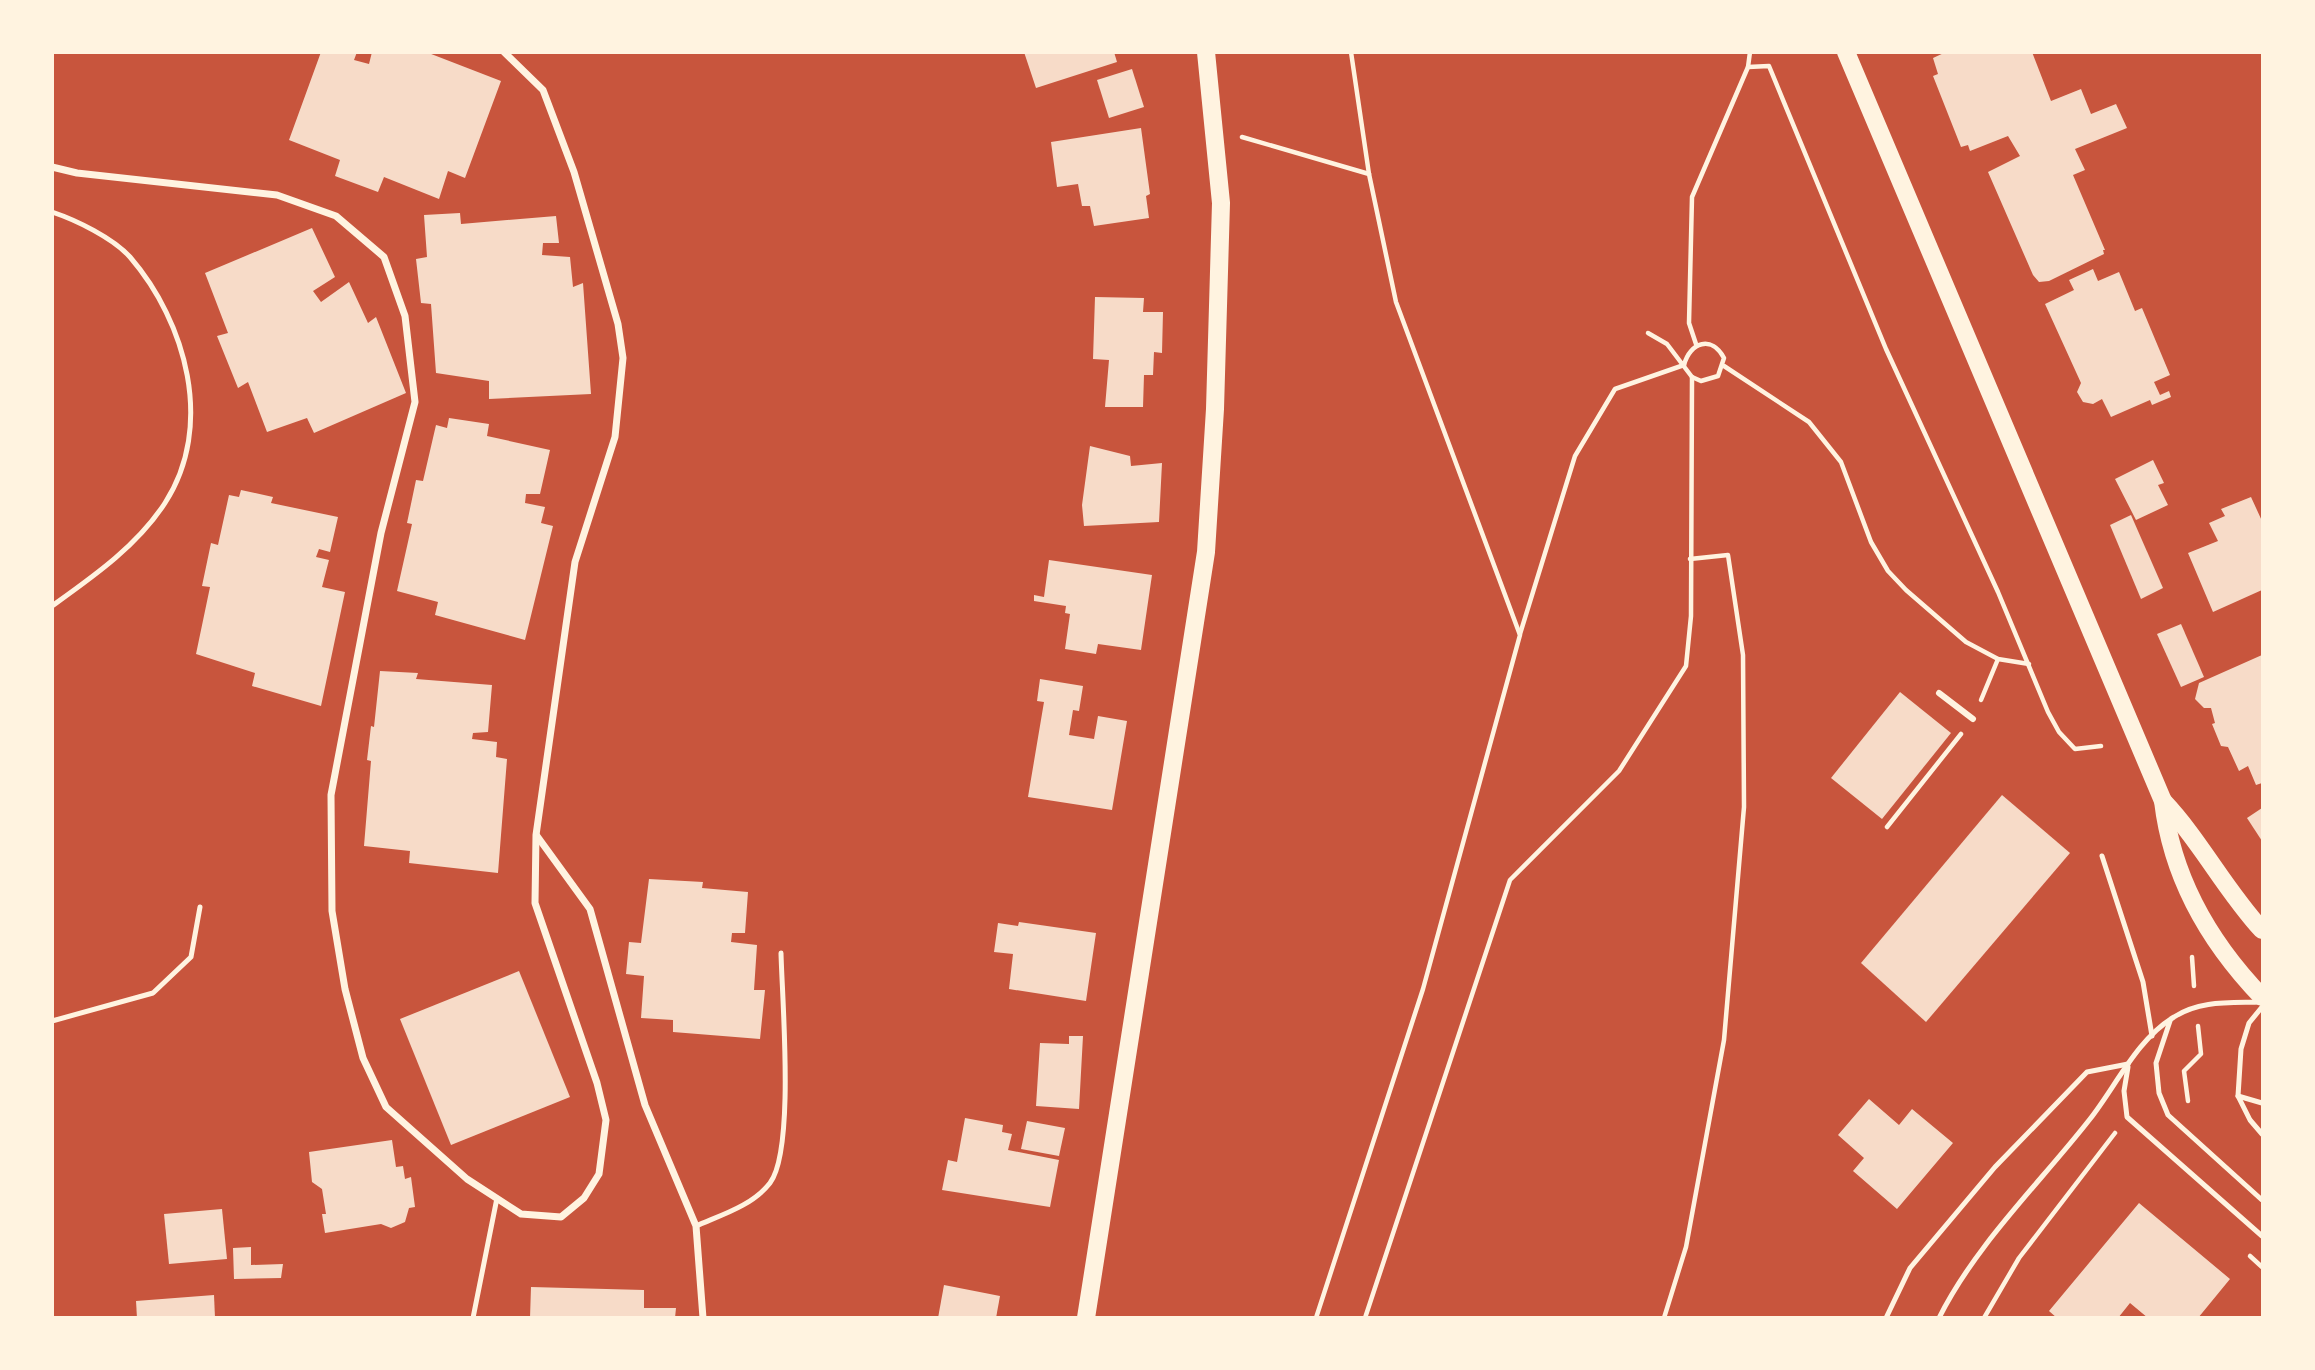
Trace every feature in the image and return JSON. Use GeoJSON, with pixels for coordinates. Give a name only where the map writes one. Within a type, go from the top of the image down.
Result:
{"type":"FeatureCollection","features":[{"type":"Feature","properties":{"kind":"main road"},"geometry":{"type":"LineString","coordinates":[[1086,1318],[1206,552],[1215,409],[1221,204],[1206,52]]}},
{"type":"Feature","properties":{"kind":"main road"},"geometry":{"type":"LineString","coordinates":[[1846,52],[2162,801],[2168,833],[2186,887],[2207,930],[2230,963],[2263,1002]]}},
{"type":"Feature","properties":{"kind":"main road"},"geometry":{"type":"LineString","coordinates":[[2162,801],[2179,818],[2234,899],[2263,930]]}},
{"type":"Feature","properties":{"kind":"street"},"geometry":{"type":"LineString","coordinates":[[52,167],[77,173],[277,195],[336,216],[384,257],[405,316],[415,402],[381,533],[331,795],[332,911],[345,989],[362,1058],[386,1107],[467,1179],[521,1214],[561,1217],[584,1198],[599,1174],[606,1120],[597,1083],[535,903],[536,835],[575,562],[615,437],[623,358],[618,324],[574,172],[543,90],[504,52]]}},
{"type":"Feature","properties":{"kind":"street"},"geometry":{"type":"LineString","coordinates":[[1939,693],[1973,719]]}},
{"type":"Feature","properties":{"kind":"street"},"geometry":{"type":"LineString","coordinates":[[536,835],[590,909],[645,1105],[696,1226],[703,1318]]}},
{"type":"Feature","properties":{"kind":"lane"},"geometry":{"type":"LineString","coordinates":[[52,212],[77,220],[128,256],[164,308],[191,383],[191,441],[166,502],[118,558],[52,606]]}},
{"type":"Feature","properties":{"kind":"lane"},"geometry":{"type":"LineString","coordinates":[[2102,856],[2143,982],[2152,1036]]}},
{"type":"Feature","properties":{"kind":"lane"},"geometry":{"type":"LineString","coordinates":[[52,1021],[153,993],[191,957],[200,907]]}},
{"type":"Feature","properties":{"kind":"lane"},"geometry":{"type":"LineString","coordinates":[[696,1226],[747,1203],[771,1182],[780,1156],[784,1090],[781,953]]}},
{"type":"Feature","properties":{"kind":"lane"},"geometry":{"type":"LineString","coordinates":[[1939,1318],[1975,1261],[2091,1118],[2152,1036],[2171,1018],[2195,1005],[2263,1002]]}},
{"type":"Feature","properties":{"kind":"lane"},"geometry":{"type":"LineString","coordinates":[[2263,1002],[2249,1023],[2241,1049],[2238,1096],[2250,1120],[2263,1134]]}},
{"type":"Feature","properties":{"kind":"lane"},"geometry":{"type":"LineString","coordinates":[[2171,1018],[2156,1063],[2159,1093],[2168,1115],[2263,1200]]}},
{"type":"Feature","properties":{"kind":"lane"},"geometry":{"type":"LineString","coordinates":[[2129,1064],[2124,1091],[2127,1117],[2263,1236]]}},
{"type":"Feature","properties":{"kind":"lane"},"geometry":{"type":"LineString","coordinates":[[1886,1318],[1910,1268],[1995,1167],[2087,1072],[2129,1064]]}},
{"type":"Feature","properties":{"kind":"lane"},"geometry":{"type":"LineString","coordinates":[[2238,1096],[2263,1103]]}},
{"type":"Feature","properties":{"kind":"lane"},"geometry":{"type":"LineString","coordinates":[[473,1318],[497,1198]]}},
{"type":"Feature","properties":{"kind":"path"},"geometry":{"type":"LineString","coordinates":[[1351,52],[1369,174],[1396,302],[1520,635]]}},
{"type":"Feature","properties":{"kind":"path"},"geometry":{"type":"LineString","coordinates":[[1696,344],[1689,323],[1692,197],[1748,66],[1750,52]]}},
{"type":"Feature","properties":{"kind":"path"},"geometry":{"type":"LineString","coordinates":[[1748,66],[1769,66],[1886,349],[2059,732],[2075,749],[2101,746]]}},
{"type":"Feature","properties":{"kind":"path"},"geometry":{"type":"LineString","coordinates":[[1237,135],[1369,174]]}},
{"type":"Feature","properties":{"kind":"path"},"geometry":{"type":"LineString","coordinates":[[1365,1318],[1510,880],[1619,771],[1686,666],[1691,616],[1692,377],[1667,344],[1648,333]]}},
{"type":"Feature","properties":{"kind":"path"},"geometry":{"type":"LineString","coordinates":[[1684,365],[1687,353],[1696,344],[1707,342],[1719,349],[1724,366],[1809,422],[1841,462],[1871,542],[1888,571],[1966,642],[1998,659],[2029,664]]}},
{"type":"Feature","properties":{"kind":"path"},"geometry":{"type":"LineString","coordinates":[[1316,1318],[1423,989],[1520,635],[1575,457],[1615,389],[1684,365]]}},
{"type":"Feature","properties":{"kind":"path"},"geometry":{"type":"LineString","coordinates":[[1692,377],[1711,381],[1724,366]]}},
{"type":"Feature","properties":{"kind":"path"},"geometry":{"type":"LineString","coordinates":[[1664,1318],[1686,1247],[1724,1040],[1744,807],[1743,655],[1728,555],[1690,559]]}},
{"type":"Feature","properties":{"kind":"path"},"geometry":{"type":"LineString","coordinates":[[1887,827],[1973,719],[1998,659]]}},
{"type":"Feature","properties":{"kind":"path"},"geometry":{"type":"LineString","coordinates":[[2192,957],[2201,1054],[2184,1071],[2188,1100],[2194,1108]]}},
{"type":"Feature","properties":{"kind":"path"},"geometry":{"type":"LineString","coordinates":[[1984,1318],[2019,1258],[2116,1132]]}},
{"type":"Feature","properties":{"kind":"building"},"geometry":{"type":"Polygon","coordinates":[[[321,52],[357,52],[354,60],[369,64],[372,52],[426,52],[501,81],[465,178],[448,171],[439,199],[384,177],[378,192],[335,176],[340,160],[289,140],[321,52]]]}},
{"type":"Feature","properties":{"kind":"building"},"geometry":{"type":"Polygon","coordinates":[[[1024,52],[1114,52],[1117,62],[1036,88],[1024,52]]]}},
{"type":"Feature","properties":{"kind":"building"},"geometry":{"type":"Polygon","coordinates":[[[1946,52],[2032,52],[2051,101],[2081,89],[2091,114],[2116,104],[2127,128],[2075,149],[2085,170],[2073,175],[2105,250],[2104,254],[2049,281],[2039,282],[2033,275],[1988,172],[2020,156],[2008,136],[1970,151],[1968,145],[1961,147],[1933,76],[1938,74],[1933,58],[1946,52]]]}},
{"type":"Feature","properties":{"kind":"building"},"geometry":{"type":"Polygon","coordinates":[[[1132,69],[1144,107],[1109,118],[1097,80],[1132,69]]]}},
{"type":"Feature","properties":{"kind":"building"},"geometry":{"type":"Polygon","coordinates":[[[1141,128],[1150,194],[1146,196],[1149,218],[1094,226],[1090,206],[1082,206],[1078,184],[1057,187],[1051,142],[1141,128]]]}},
{"type":"Feature","properties":{"kind":"building"},"geometry":{"type":"Polygon","coordinates":[[[460,213],[461,224],[556,216],[559,243],[543,243],[542,255],[570,257],[573,287],[583,283],[591,394],[489,399],[489,381],[436,373],[431,304],[421,303],[416,259],[427,257],[424,215],[460,213]]]}},
{"type":"Feature","properties":{"kind":"building"},"geometry":{"type":"Polygon","coordinates":[[[312,228],[335,277],[313,291],[321,302],[349,282],[368,323],[376,317],[406,393],[314,433],[307,418],[267,432],[248,382],[238,388],[217,336],[228,333],[205,273],[312,228]]]}},
{"type":"Feature","properties":{"kind":"building"},"geometry":{"type":"Polygon","coordinates":[[[2093,269],[2098,281],[2119,272],[2135,311],[2142,308],[2170,375],[2154,382],[2160,395],[2169,391],[2171,397],[2152,405],[2150,400],[2111,417],[2102,399],[2093,404],[2083,402],[2077,392],[2081,383],[2045,304],[2074,290],[2069,280],[2093,269]]]}},
{"type":"Feature","properties":{"kind":"building"},"geometry":{"type":"Polygon","coordinates":[[[1095,297],[1144,298],[1143,312],[1163,312],[1162,353],[1154,352],[1153,375],[1144,375],[1143,407],[1105,407],[1109,360],[1093,359],[1095,297]]]}},
{"type":"Feature","properties":{"kind":"building"},"geometry":{"type":"Polygon","coordinates":[[[449,418],[489,424],[487,436],[550,450],[540,494],[526,494],[525,503],[545,507],[541,523],[553,526],[525,640],[435,615],[438,602],[397,591],[412,524],[407,523],[416,480],[423,481],[436,425],[447,428],[449,418]]]}},
{"type":"Feature","properties":{"kind":"building"},"geometry":{"type":"Polygon","coordinates":[[[1090,446],[1130,456],[1131,466],[1162,463],[1159,522],[1084,526],[1082,505],[1090,446]]]}},
{"type":"Feature","properties":{"kind":"building"},"geometry":{"type":"Polygon","coordinates":[[[2153,460],[2164,483],[2158,485],[2168,505],[2136,520],[2115,479],[2153,460]]]}},
{"type":"Feature","properties":{"kind":"building"},"geometry":{"type":"Polygon","coordinates":[[[241,490],[273,497],[271,503],[338,517],[330,552],[319,549],[316,557],[329,560],[322,587],[345,592],[321,706],[252,686],[255,673],[196,654],[210,587],[202,586],[211,543],[218,545],[229,495],[239,497],[241,490]]]}},
{"type":"Feature","properties":{"kind":"building"},"geometry":{"type":"Polygon","coordinates":[[[2251,497],[2262,521],[2262,590],[2213,612],[2188,553],[2218,541],[2209,523],[2225,516],[2221,509],[2251,497]]]}},
{"type":"Feature","properties":{"kind":"building"},"geometry":{"type":"Polygon","coordinates":[[[2131,515],[2163,588],[2141,599],[2110,525],[2131,515]]]}},
{"type":"Feature","properties":{"kind":"building"},"geometry":{"type":"Polygon","coordinates":[[[1049,560],[1152,575],[1141,650],[1098,644],[1096,654],[1065,649],[1070,614],[1065,613],[1066,606],[1034,601],[1034,595],[1044,597],[1049,560]]]}},
{"type":"Feature","properties":{"kind":"building"},"geometry":{"type":"Polygon","coordinates":[[[2181,624],[2204,677],[2181,687],[2157,634],[2181,624]]]}},
{"type":"Feature","properties":{"kind":"building"},"geometry":{"type":"Polygon","coordinates":[[[2262,655],[2262,783],[2256,785],[2248,766],[2239,771],[2228,747],[2221,746],[2212,724],[2215,723],[2211,708],[2204,708],[2195,699],[2199,683],[2262,655]]]}},
{"type":"Feature","properties":{"kind":"building"},"geometry":{"type":"Polygon","coordinates":[[[380,671],[418,673],[416,679],[492,685],[488,732],[473,733],[472,739],[497,742],[496,757],[507,759],[498,873],[409,863],[410,851],[364,846],[371,761],[367,760],[371,726],[374,727],[380,671]]]}},
{"type":"Feature","properties":{"kind":"building"},"geometry":{"type":"Polygon","coordinates":[[[1040,679],[1083,686],[1079,711],[1073,710],[1069,735],[1094,739],[1098,716],[1127,721],[1112,810],[1028,797],[1044,702],[1037,701],[1040,679]]]}},
{"type":"Feature","properties":{"kind":"building"},"geometry":{"type":"Polygon","coordinates":[[[1900,692],[1951,733],[1882,819],[1831,778],[1900,692]]]}},
{"type":"Feature","properties":{"kind":"building"},"geometry":{"type":"Polygon","coordinates":[[[2002,795],[2070,853],[1926,1022],[1861,963],[2002,795]]]}},
{"type":"Feature","properties":{"kind":"building"},"geometry":{"type":"Polygon","coordinates":[[[2262,808],[2262,841],[2247,818],[2262,808]]]}},
{"type":"Feature","properties":{"kind":"building"},"geometry":{"type":"Polygon","coordinates":[[[649,879],[703,882],[702,888],[748,892],[745,933],[732,933],[731,942],[757,945],[754,990],[765,990],[760,1039],[673,1032],[673,1020],[641,1018],[644,976],[626,974],[629,942],[641,943],[649,879]]]}},
{"type":"Feature","properties":{"kind":"building"},"geometry":{"type":"Polygon","coordinates":[[[1019,922],[1096,933],[1086,1001],[1009,989],[1013,954],[994,952],[998,923],[1018,926],[1019,922]]]}},
{"type":"Feature","properties":{"kind":"building"},"geometry":{"type":"Polygon","coordinates":[[[519,971],[570,1097],[451,1145],[400,1019],[519,971]]]}},
{"type":"Feature","properties":{"kind":"building"},"geometry":{"type":"Polygon","coordinates":[[[1069,1036],[1083,1036],[1079,1109],[1036,1106],[1040,1043],[1069,1044],[1069,1036]]]}},
{"type":"Feature","properties":{"kind":"building"},"geometry":{"type":"Polygon","coordinates":[[[1869,1099],[1899,1125],[1912,1109],[1953,1143],[1897,1209],[1853,1171],[1864,1158],[1838,1135],[1869,1099]]]}},
{"type":"Feature","properties":{"kind":"building"},"geometry":{"type":"Polygon","coordinates":[[[965,1118],[1003,1125],[1002,1132],[1012,1134],[1008,1150],[1059,1160],[1050,1207],[942,1190],[948,1160],[957,1162],[965,1118]]]}},
{"type":"Feature","properties":{"kind":"building"},"geometry":{"type":"Polygon","coordinates":[[[1027,1121],[1065,1128],[1059,1156],[1021,1149],[1027,1121]]]}},
{"type":"Feature","properties":{"kind":"building"},"geometry":{"type":"Polygon","coordinates":[[[392,1140],[396,1167],[403,1166],[405,1179],[411,1177],[415,1207],[409,1208],[405,1222],[391,1228],[381,1224],[325,1233],[322,1214],[326,1214],[322,1189],[312,1182],[309,1152],[392,1140]]]}},
{"type":"Feature","properties":{"kind":"building"},"geometry":{"type":"Polygon","coordinates":[[[2139,1203],[2230,1279],[2198,1318],[2148,1318],[2130,1303],[2118,1318],[2057,1318],[2049,1311],[2139,1203]]]}},
{"type":"Feature","properties":{"kind":"building"},"geometry":{"type":"Polygon","coordinates":[[[222,1209],[227,1259],[169,1264],[164,1214],[222,1209]]]}},
{"type":"Feature","properties":{"kind":"building"},"geometry":{"type":"Polygon","coordinates":[[[251,1247],[251,1265],[283,1264],[281,1278],[234,1279],[233,1248],[251,1247]]]}},
{"type":"Feature","properties":{"kind":"building"},"geometry":{"type":"Polygon","coordinates":[[[944,1285],[1000,1296],[996,1318],[938,1318],[944,1285]]]}},
{"type":"Feature","properties":{"kind":"building"},"geometry":{"type":"Polygon","coordinates":[[[531,1287],[644,1290],[644,1308],[676,1308],[675,1318],[530,1318],[531,1287]]]}},
{"type":"Feature","properties":{"kind":"building"},"geometry":{"type":"Polygon","coordinates":[[[214,1295],[215,1318],[137,1318],[136,1301],[214,1295]]]}}]}
